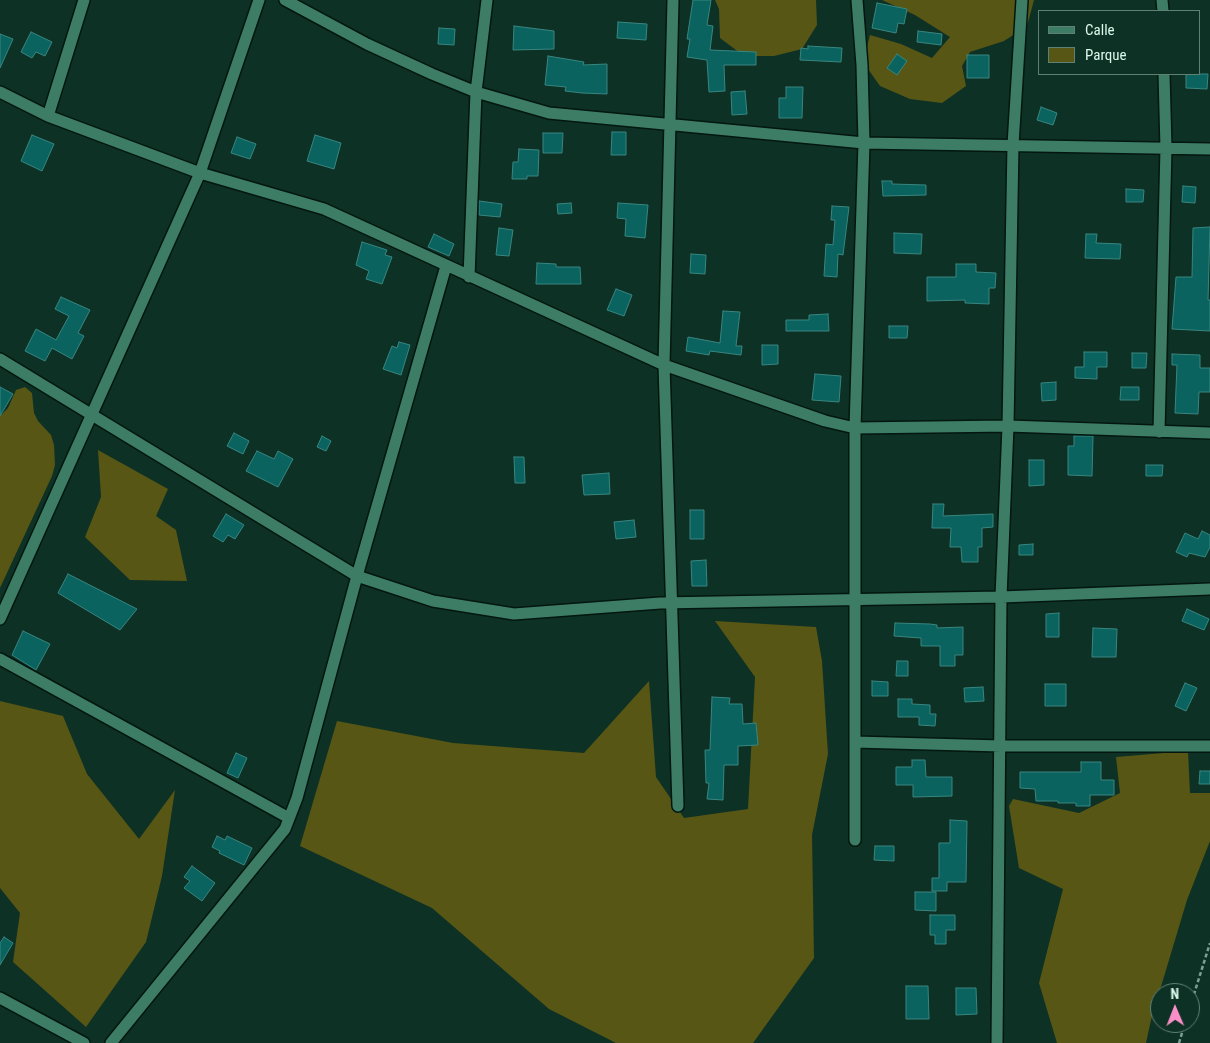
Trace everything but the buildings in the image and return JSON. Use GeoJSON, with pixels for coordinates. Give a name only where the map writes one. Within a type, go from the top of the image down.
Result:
{"type":"FeatureCollection","features":[{"type":"Feature","properties":{"kind":"street"},"geometry":{"type":"LineString","coordinates":[[48,116],[84,0]]}},
{"type":"Feature","properties":{"kind":"street"},"geometry":{"type":"LineString","coordinates":[[0,619],[200,173],[260,0]]}},
{"type":"Feature","properties":{"kind":"street"},"geometry":{"type":"LineString","coordinates":[[285,0],[367,44],[476,92],[549,113],[864,144],[1210,149]]}},
{"type":"Feature","properties":{"kind":"street"},"geometry":{"type":"LineString","coordinates":[[469,278],[476,92],[486,0]]}},
{"type":"Feature","properties":{"kind":"street"},"geometry":{"type":"LineString","coordinates":[[673,0],[668,125],[664,365],[678,806]]}},
{"type":"Feature","properties":{"kind":"street"},"geometry":{"type":"LineString","coordinates":[[855,840],[855,428],[864,144],[862,66],[857,0]]}},
{"type":"Feature","properties":{"kind":"street"},"geometry":{"type":"LineString","coordinates":[[997,1043],[1001,597],[1008,426],[1013,145],[1022,0]]}},
{"type":"Feature","properties":{"kind":"street"},"geometry":{"type":"LineString","coordinates":[[1159,432],[1166,148],[1164,75]]}},
{"type":"Feature","properties":{"kind":"street"},"geometry":{"type":"LineString","coordinates":[[0,92],[48,116],[200,173],[324,209],[469,278],[664,365],[825,421],[855,428],[1008,426],[1210,433]]}},
{"type":"Feature","properties":{"kind":"street"},"geometry":{"type":"LineString","coordinates":[[111,1043],[271,848],[285,829],[290,818],[446,266]]}},
{"type":"Feature","properties":{"kind":"street"},"geometry":{"type":"LineString","coordinates":[[0,359],[357,576],[433,601],[514,614],[671,603],[1001,597],[1210,589]]}},
{"type":"Feature","properties":{"kind":"street"},"geometry":{"type":"LineString","coordinates":[[0,659],[290,818]]}},
{"type":"Feature","properties":{"kind":"street"},"geometry":{"type":"LineString","coordinates":[[855,742],[1001,746],[1210,746]]}},
{"type":"Feature","properties":{"kind":"street"},"geometry":{"type":"LineString","coordinates":[[0,998],[84,1043]]}},
{"type":"Feature","properties":{"kind":"path"},"geometry":{"type":"LineString","coordinates":[[1198,983],[1210,943]]}},
{"type":"Feature","properties":{"kind":"green space"},"geometry":{"type":"Polygon","coordinates":[[[715,0],[816,0],[817,25],[802,49],[774,56],[744,56],[720,38],[719,9],[715,0]]]}},
{"type":"Feature","properties":{"kind":"green space"},"geometry":{"type":"Polygon","coordinates":[[[882,0],[1034,0],[1027,26],[1004,41],[970,52],[962,66],[966,86],[942,103],[910,99],[880,86],[863,62],[870,35],[901,44],[932,58],[950,37],[915,15],[882,0]]]}},
{"type":"Feature","properties":{"kind":"green space"},"geometry":{"type":"Polygon","coordinates":[[[25,387],[32,393],[34,413],[38,421],[51,435],[54,445],[55,465],[52,476],[0,588],[0,416],[8,408],[16,390],[25,387]]]}},
{"type":"Feature","properties":{"kind":"green space"},"geometry":{"type":"Polygon","coordinates":[[[98,450],[168,489],[156,516],[176,530],[187,581],[130,580],[85,537],[101,497],[98,450]]]}},
{"type":"Feature","properties":{"kind":"green space"},"geometry":{"type":"Polygon","coordinates":[[[715,621],[816,627],[822,661],[828,754],[812,835],[814,958],[753,1043],[616,1043],[549,1009],[432,908],[300,846],[337,721],[453,743],[584,753],[649,681],[656,777],[684,818],[748,809],[755,677],[715,621]]]}},
{"type":"Feature","properties":{"kind":"green space"},"geometry":{"type":"Polygon","coordinates":[[[0,701],[63,716],[87,774],[139,839],[175,790],[162,876],[146,942],[86,1027],[13,962],[20,913],[0,888],[0,701]]]}},
{"type":"Feature","properties":{"kind":"green space"},"geometry":{"type":"Polygon","coordinates":[[[1188,751],[1190,793],[1210,793],[1210,841],[1187,900],[1162,983],[1150,983],[1150,1025],[1146,1043],[1057,1043],[1039,983],[1063,889],[1019,868],[1009,806],[1013,799],[1079,813],[1120,793],[1116,757],[1188,751]]]}}]}
